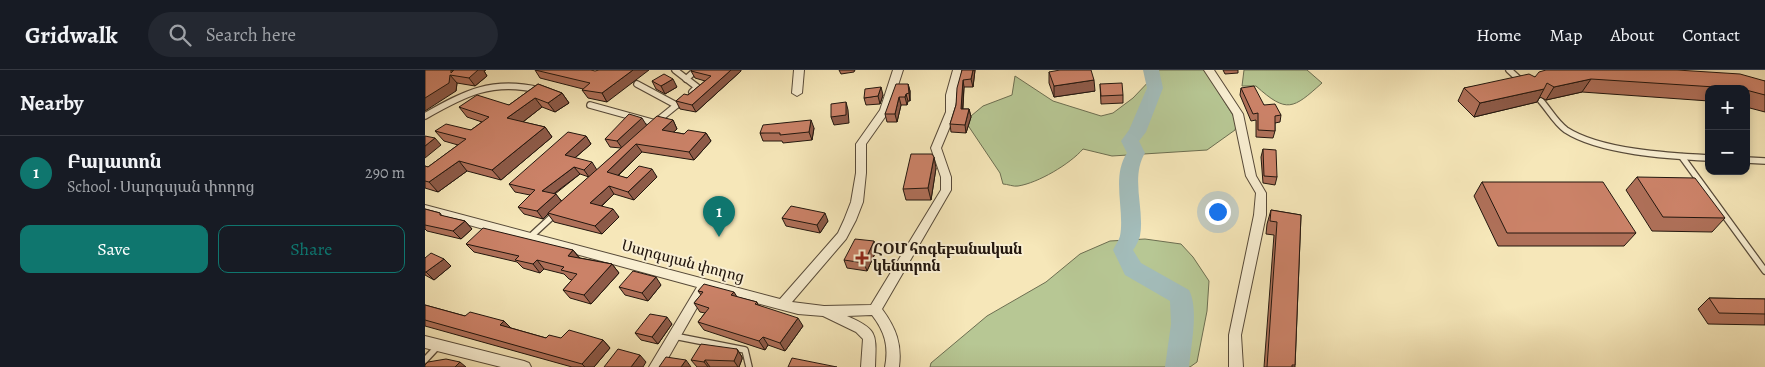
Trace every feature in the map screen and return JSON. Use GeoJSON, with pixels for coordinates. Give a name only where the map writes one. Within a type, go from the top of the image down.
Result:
{"type":"FeatureCollection","features":[{"type":"Feature","properties":{"kind":"street"},"geometry":{"type":"LineString","coordinates":[[797,93],[799,70]]}},
{"type":"Feature","properties":{"kind":"street"},"geometry":{"type":"LineString","coordinates":[[782,305],[842,236],[850,220],[857,202],[861,173],[861,144],[885,110],[897,70]]}},
{"type":"Feature","properties":{"kind":"street"},"geometry":{"type":"LineString","coordinates":[[892,367],[893,338],[889,327],[875,310],[946,190],[947,177],[936,148],[951,112],[951,95],[958,70]]}},
{"type":"Feature","properties":{"kind":"street"},"geometry":{"type":"LineString","coordinates":[[1209,70],[1238,114],[1251,176],[1261,193],[1259,215],[1235,335],[1236,367]]}},
{"type":"Feature","properties":{"kind":"street","name":"Սարգսյան փողոց"},"geometry":{"type":"LineString","coordinates":[[425,209],[798,309],[824,311],[875,310]]}},
{"type":"Feature","properties":{"kind":"street"},"geometry":{"type":"LineString","coordinates":[[656,367],[705,283]]}},
{"type":"Feature","properties":{"kind":"street"},"geometry":{"type":"LineString","coordinates":[[824,311],[861,328],[869,338],[868,367]]}},
{"type":"Feature","properties":{"kind":"street"},"geometry":{"type":"LineString","coordinates":[[425,342],[524,367]]}},
{"type":"Feature","properties":{"kind":"lane"},"geometry":{"type":"LineString","coordinates":[[648,130],[697,88],[675,70]]}},
{"type":"Feature","properties":{"kind":"lane"},"geometry":{"type":"LineString","coordinates":[[686,78],[696,70]]}},
{"type":"Feature","properties":{"kind":"lane"},"geometry":{"type":"LineString","coordinates":[[1509,70],[1527,86]]}},
{"type":"Feature","properties":{"kind":"lane"},"geometry":{"type":"LineString","coordinates":[[425,116],[471,91],[501,84],[522,85],[539,90]]}},
{"type":"Feature","properties":{"kind":"lane"},"geometry":{"type":"LineString","coordinates":[[637,84],[676,105]]}},
{"type":"Feature","properties":{"kind":"lane"},"geometry":{"type":"LineString","coordinates":[[1541,101],[1566,130],[1595,142],[1682,157],[1705,158]]}},
{"type":"Feature","properties":{"kind":"lane"},"geometry":{"type":"LineString","coordinates":[[590,105],[655,123]]}},
{"type":"Feature","properties":{"kind":"lane"},"geometry":{"type":"LineString","coordinates":[[1682,157],[1765,271]]}},
{"type":"Feature","properties":{"kind":"lane"},"geometry":{"type":"LineString","coordinates":[[1750,160],[1765,161]]}},
{"type":"Feature","properties":{"kind":"lane"},"geometry":{"type":"LineString","coordinates":[[530,237],[559,210]]}},
{"type":"Feature","properties":{"kind":"lane"},"geometry":{"type":"LineString","coordinates":[[674,336],[745,350],[749,367]]}},
{"type":"Feature","properties":{"kind":"lane"},"geometry":{"type":"LineString","coordinates":[[425,360],[438,346]]}},
{"type":"Feature","properties":{"kind":"green space"},"geometry":{"type":"Polygon","coordinates":[[[1151,70],[1205,70],[1237,122],[1235,130],[1207,150],[1112,156],[1083,149],[1070,161],[1053,172],[1035,181],[1016,186],[1003,184],[1000,173],[965,121],[983,106],[1012,95],[1015,76],[1053,101],[1101,116],[1113,113],[1133,98],[1154,76],[1151,70]]]}},
{"type":"Feature","properties":{"kind":"green space"},"geometry":{"type":"Polygon","coordinates":[[[1244,70],[1307,70],[1322,83],[1297,103],[1283,104],[1275,101],[1256,86],[1242,86],[1244,70]]]}},
{"type":"Feature","properties":{"kind":"green space"},"geometry":{"type":"Polygon","coordinates":[[[1145,239],[1181,244],[1193,257],[1209,281],[1207,311],[1197,362],[1190,367],[930,367],[931,363],[987,316],[1046,282],[1080,254],[1110,241],[1145,239]]]}},
{"type":"Feature","properties":{"kind":"building"},"geometry":{"type":"Polygon","coordinates":[[[425,70],[451,70],[451,73],[454,70],[478,70],[469,78],[450,75],[449,83],[425,98],[425,70]]]}},
{"type":"Feature","properties":{"kind":"building"},"geometry":{"type":"Polygon","coordinates":[[[535,70],[633,70],[602,93],[582,90],[590,83],[535,70]]]}},
{"type":"Feature","properties":{"kind":"building"},"geometry":{"type":"Polygon","coordinates":[[[692,70],[731,70],[692,105],[676,101],[684,94],[688,95],[711,76],[692,70]]]}},
{"type":"Feature","properties":{"kind":"building"},"geometry":{"type":"Polygon","coordinates":[[[962,70],[973,70],[971,79],[963,80],[961,109],[969,109],[965,125],[950,124],[956,105],[957,88],[962,70]]]}},
{"type":"Feature","properties":{"kind":"building"},"geometry":{"type":"Polygon","coordinates":[[[1091,70],[1094,80],[1054,86],[1049,72],[1091,70]]]}},
{"type":"Feature","properties":{"kind":"building"},"geometry":{"type":"Polygon","coordinates":[[[1546,70],[1677,70],[1740,74],[1765,81],[1765,95],[1750,91],[1750,85],[1705,86],[1591,79],[1554,87],[1547,83],[1544,89],[1480,103],[1464,88],[1529,74],[1535,77],[1539,72],[1546,70]]]}},
{"type":"Feature","properties":{"kind":"building"},"geometry":{"type":"Polygon","coordinates":[[[664,74],[673,79],[661,86],[652,81],[664,74]]]}},
{"type":"Feature","properties":{"kind":"building"},"geometry":{"type":"Polygon","coordinates":[[[1122,83],[1123,95],[1101,96],[1100,84],[1122,83]]]}},
{"type":"Feature","properties":{"kind":"building"},"geometry":{"type":"Polygon","coordinates":[[[538,84],[562,93],[548,103],[535,98],[507,118],[545,127],[492,170],[459,161],[429,182],[425,181],[425,166],[428,167],[466,139],[435,131],[446,124],[471,130],[489,117],[459,107],[477,95],[509,105],[538,84]]]}},
{"type":"Feature","properties":{"kind":"building"},"geometry":{"type":"Polygon","coordinates":[[[896,84],[908,84],[909,93],[905,97],[899,97],[895,114],[885,114],[896,84]]]}},
{"type":"Feature","properties":{"kind":"building"},"geometry":{"type":"Polygon","coordinates":[[[1254,86],[1264,105],[1275,104],[1281,115],[1275,116],[1275,131],[1258,130],[1258,113],[1253,114],[1241,88],[1254,86]]]}},
{"type":"Feature","properties":{"kind":"building"},"geometry":{"type":"Polygon","coordinates":[[[881,87],[878,96],[864,98],[865,89],[881,87]]]}},
{"type":"Feature","properties":{"kind":"building"},"geometry":{"type":"Polygon","coordinates":[[[846,102],[846,115],[831,117],[831,104],[846,102]]]}},
{"type":"Feature","properties":{"kind":"building"},"geometry":{"type":"Polygon","coordinates":[[[629,114],[642,118],[617,141],[605,139],[629,114]]]}},
{"type":"Feature","properties":{"kind":"building"},"geometry":{"type":"Polygon","coordinates":[[[657,116],[673,120],[662,130],[684,134],[688,130],[706,133],[689,152],[636,144],[607,172],[627,178],[639,166],[652,169],[628,192],[609,186],[590,203],[613,209],[595,226],[548,213],[657,116]]]}},
{"type":"Feature","properties":{"kind":"building"},"geometry":{"type":"Polygon","coordinates":[[[811,120],[809,132],[780,135],[780,133],[760,133],[763,125],[811,120]]]}},
{"type":"Feature","properties":{"kind":"building"},"geometry":{"type":"Polygon","coordinates":[[[568,132],[586,136],[565,155],[592,162],[584,170],[574,167],[542,191],[556,194],[537,211],[518,207],[535,190],[509,184],[568,132]]]}},
{"type":"Feature","properties":{"kind":"building"},"geometry":{"type":"Polygon","coordinates":[[[425,136],[435,138],[425,146],[425,136]]]}},
{"type":"Feature","properties":{"kind":"building"},"geometry":{"type":"Polygon","coordinates":[[[1263,149],[1276,150],[1277,177],[1264,176],[1263,149]]]}},
{"type":"Feature","properties":{"kind":"building"},"geometry":{"type":"Polygon","coordinates":[[[911,154],[932,154],[934,157],[928,188],[903,189],[911,154]]]}},
{"type":"Feature","properties":{"kind":"building"},"geometry":{"type":"Polygon","coordinates":[[[1637,177],[1695,178],[1725,218],[1663,217],[1637,177]]]}},
{"type":"Feature","properties":{"kind":"building"},"geometry":{"type":"Polygon","coordinates":[[[1482,182],[1603,182],[1636,233],[1507,233],[1482,182]]]}},
{"type":"Feature","properties":{"kind":"building"},"geometry":{"type":"Polygon","coordinates":[[[791,206],[825,213],[817,225],[782,218],[791,206]]]}},
{"type":"Feature","properties":{"kind":"building"},"geometry":{"type":"Polygon","coordinates":[[[425,209],[465,221],[453,231],[425,225],[425,209]]]}},
{"type":"Feature","properties":{"kind":"building"},"geometry":{"type":"Polygon","coordinates":[[[1271,210],[1301,215],[1295,365],[1292,365],[1292,367],[1267,367],[1277,222],[1270,221],[1271,210]]]}},
{"type":"Feature","properties":{"kind":"building"},"geometry":{"type":"Polygon","coordinates":[[[483,228],[573,250],[568,256],[612,264],[584,295],[563,290],[577,274],[561,270],[564,267],[537,260],[533,264],[515,260],[519,256],[466,244],[483,228]]]}},
{"type":"Feature","properties":{"kind":"building"},"geometry":{"type":"Polygon","coordinates":[[[855,239],[874,241],[864,263],[844,260],[855,239]]]}},
{"type":"Feature","properties":{"kind":"building"},"geometry":{"type":"Polygon","coordinates":[[[431,253],[444,259],[425,272],[425,258],[431,253]]]}},
{"type":"Feature","properties":{"kind":"building"},"geometry":{"type":"Polygon","coordinates":[[[633,271],[656,277],[642,293],[619,287],[633,271]]]}},
{"type":"Feature","properties":{"kind":"building"},"geometry":{"type":"Polygon","coordinates":[[[704,284],[734,292],[731,295],[757,302],[755,304],[798,318],[780,343],[763,337],[759,341],[698,322],[709,308],[694,303],[703,292],[698,291],[704,284]]]}},
{"type":"Feature","properties":{"kind":"building"},"geometry":{"type":"Polygon","coordinates":[[[1709,298],[1765,299],[1765,314],[1719,313],[1709,298]]]}},
{"type":"Feature","properties":{"kind":"building"},"geometry":{"type":"Polygon","coordinates":[[[425,305],[465,316],[470,312],[504,321],[500,325],[546,338],[549,335],[561,338],[569,330],[603,340],[582,364],[425,320],[425,305]]]}},
{"type":"Feature","properties":{"kind":"building"},"geometry":{"type":"Polygon","coordinates":[[[650,314],[667,317],[652,337],[635,333],[650,314]]]}},
{"type":"Feature","properties":{"kind":"building"},"geometry":{"type":"Polygon","coordinates":[[[701,344],[737,349],[738,352],[734,361],[705,360],[704,362],[691,360],[701,344]]]}},
{"type":"Feature","properties":{"kind":"building"},"geometry":{"type":"Polygon","coordinates":[[[618,349],[640,355],[631,367],[604,367],[618,349]]]}},
{"type":"Feature","properties":{"kind":"building"},"geometry":{"type":"Polygon","coordinates":[[[666,357],[686,360],[681,367],[659,367],[666,357]]]}},
{"type":"Feature","properties":{"kind":"building"},"geometry":{"type":"Polygon","coordinates":[[[792,358],[837,367],[788,367],[792,358]]]}},
{"type":"Feature","properties":{"kind":"building"},"geometry":{"type":"Polygon","coordinates":[[[446,359],[460,362],[455,367],[425,367],[428,362],[446,359]]]}},
{"type":"Feature","properties":{"kind":"waterway"},"geometry":{"type":"LineString","coordinates":[[1151,70],[1155,88],[1137,132],[1130,141],[1136,153],[1131,161],[1129,182],[1130,236],[1123,250],[1133,269],[1181,296],[1182,324],[1177,367]]}},
{"type":"Feature","properties":{"kind":"place","name":"Բալատոն"},"geometry":{"type":"Point","coordinates":[719,237]}},
{"type":"Feature","properties":{"kind":"place","name":"ՀՕՄ հոգեբանական կենտրոն"},"geometry":{"type":"Point","coordinates":[862,258]}}]}
